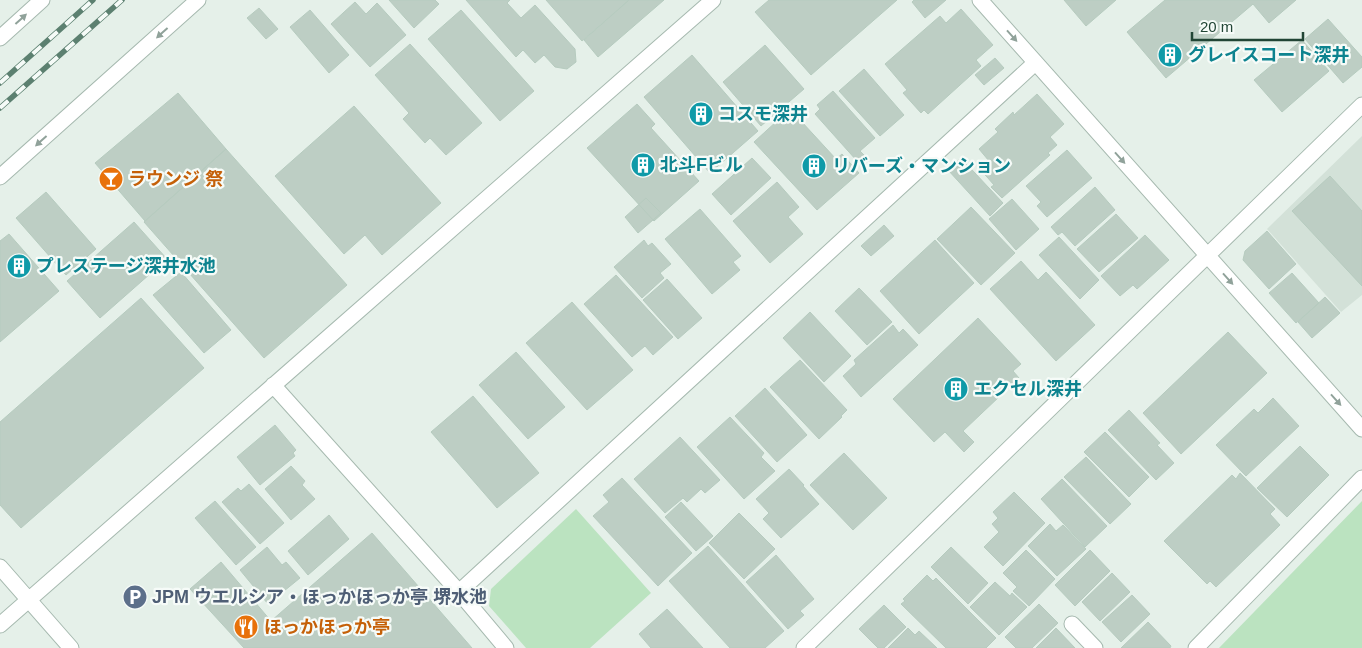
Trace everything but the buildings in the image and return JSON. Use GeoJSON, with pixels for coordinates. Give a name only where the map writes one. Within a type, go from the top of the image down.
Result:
{"type":"FeatureCollection","features":[{"type":"Feature","properties":{"kind":"street"},"geometry":{"type":"LineString","coordinates":[[0,38],[42,0]]}},
{"type":"Feature","properties":{"kind":"street"},"geometry":{"type":"LineString","coordinates":[[0,177],[198,0]]}},
{"type":"Feature","properties":{"kind":"street"},"geometry":{"type":"LineString","coordinates":[[0,625],[713,0]]}},
{"type":"Feature","properties":{"kind":"street"},"geometry":{"type":"LineString","coordinates":[[980,0],[1362,429]]}},
{"type":"Feature","properties":{"kind":"street"},"geometry":{"type":"LineString","coordinates":[[459,592],[1035,62]]}},
{"type":"Feature","properties":{"kind":"street"},"geometry":{"type":"LineString","coordinates":[[804,648],[1362,105]]}},
{"type":"Feature","properties":{"kind":"street"},"geometry":{"type":"LineString","coordinates":[[273,385],[459,592],[506,648]]}},
{"type":"Feature","properties":{"kind":"street"},"geometry":{"type":"LineString","coordinates":[[1196,648],[1362,478]]}},
{"type":"Feature","properties":{"kind":"street"},"geometry":{"type":"LineString","coordinates":[[0,567],[71,648]]}},
{"type":"Feature","properties":{"kind":"street"},"geometry":{"type":"LineString","coordinates":[[1072,624],[1095,648]]}},
{"type":"Feature","properties":{"kind":"shaded area"},"geometry":{"type":"Polygon","coordinates":[[[1362,136],[1362,295],[1341,312],[1267,229],[1362,136]]]}},
{"type":"Feature","properties":{"kind":"green space"},"geometry":{"type":"Polygon","coordinates":[[[1362,501],[1362,648],[1219,648],[1362,501]]]}},
{"type":"Feature","properties":{"kind":"green space"},"geometry":{"type":"Polygon","coordinates":[[[576,509],[651,593],[590,648],[526,648],[489,606],[491,589],[576,509]]]}},
{"type":"Feature","properties":{"kind":"railway"},"geometry":{"type":"LineString","coordinates":[[0,83],[93,0]]}},
{"type":"Feature","properties":{"kind":"railway"},"geometry":{"type":"LineString","coordinates":[[0,108],[122,0]]}},
{"type":"Feature","properties":{"kind":"place","name":"グレイスコート深井"},"geometry":{"type":"Point","coordinates":[1170,55]}},
{"type":"Feature","properties":{"kind":"place","name":"コスモ深井"},"geometry":{"type":"Point","coordinates":[701,114]}},
{"type":"Feature","properties":{"kind":"place","name":"北斗Fビル"},"geometry":{"type":"Point","coordinates":[643,165]}},
{"type":"Feature","properties":{"kind":"place","name":"リバーズ・マンション"},"geometry":{"type":"Point","coordinates":[814,166]}},
{"type":"Feature","properties":{"kind":"place","name":"ラウンジ 祭"},"geometry":{"type":"Point","coordinates":[111,179]}},
{"type":"Feature","properties":{"kind":"place","name":"プレステージ深井水池"},"geometry":{"type":"Point","coordinates":[19,266]}},
{"type":"Feature","properties":{"kind":"place","name":"エクセル深井"},"geometry":{"type":"Point","coordinates":[956,389]}},
{"type":"Feature","properties":{"kind":"place","name":"JPM ウエルシア・ほっかほっか亭 堺水池"},"geometry":{"type":"Point","coordinates":[135,597]}},
{"type":"Feature","properties":{"kind":"place","name":"ほっかほっか亭"},"geometry":{"type":"Point","coordinates":[246,627]}}]}
